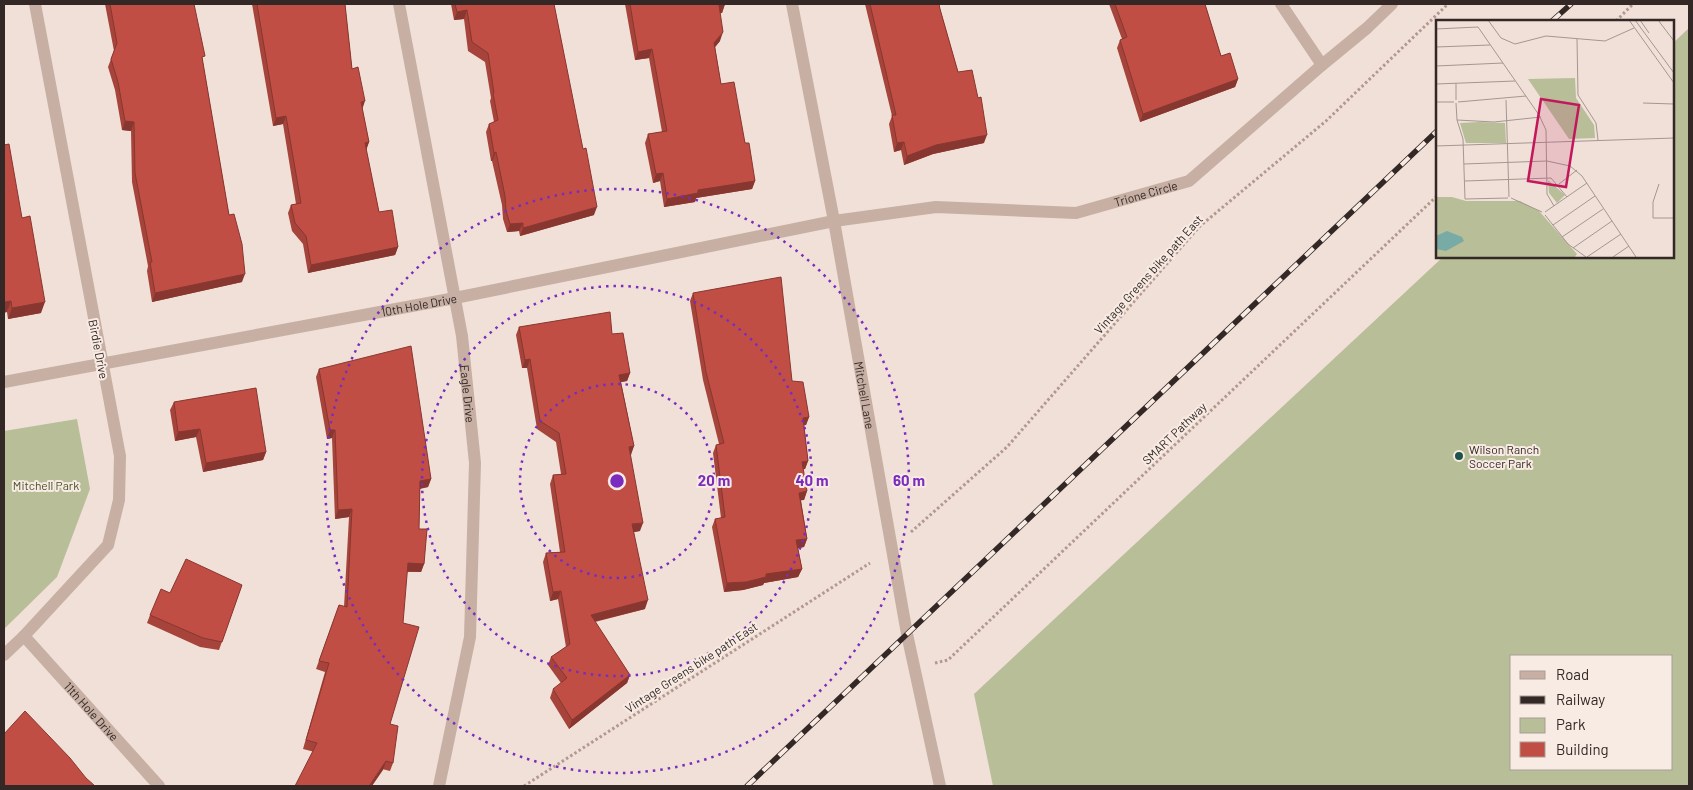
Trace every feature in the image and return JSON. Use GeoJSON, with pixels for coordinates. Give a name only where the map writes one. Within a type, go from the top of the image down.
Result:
{"type":"FeatureCollection","features":[{"type":"Feature","properties":{"kind":"street","name":"Birdie Drive"},"geometry":{"type":"LineString","coordinates":[[4,655],[108,545],[119,500],[120,456],[35,4]]}},
{"type":"Feature","properties":{"kind":"street","name":"Eagle Drive"},"geometry":{"type":"LineString","coordinates":[[399,4],[462,336],[475,463],[470,637],[439,786]]}},
{"type":"Feature","properties":{"kind":"street","name":"Mitchell Lane"},"geometry":{"type":"LineString","coordinates":[[792,4],[834,221],[891,547],[914,667],[940,786]]}},
{"type":"Feature","properties":{"kind":"street"},"geometry":{"type":"LineString","coordinates":[[1281,4],[1322,65]]}},
{"type":"Feature","properties":{"kind":"street","name":"Trione Circle"},"geometry":{"type":"LineString","coordinates":[[834,221],[936,207],[1076,213],[1189,181],[1367,28],[1392,4]]}},
{"type":"Feature","properties":{"kind":"street","name":"10th Hole Drive"},"geometry":{"type":"LineString","coordinates":[[4,382],[455,298],[834,221]]}},
{"type":"Feature","properties":{"kind":"street","name":"11th Hole Drive"},"geometry":{"type":"LineString","coordinates":[[24,636],[159,786]]}},
{"type":"Feature","properties":{"kind":"path","name":"Vintage Greens bike path East"},"geometry":{"type":"LineString","coordinates":[[916,528],[1007,447],[1199,227],[1326,121],[1448,4]]}},
{"type":"Feature","properties":{"kind":"path"},"geometry":{"type":"LineString","coordinates":[[1617,20],[1632,4]]}},
{"type":"Feature","properties":{"kind":"path","name":"SMART Pathway"},"geometry":{"type":"LineString","coordinates":[[914,667],[948,660],[1436,197]]}},
{"type":"Feature","properties":{"kind":"path","name":"Vintage Greens bike path East"},"geometry":{"type":"LineString","coordinates":[[524,786],[868,564]]}},
{"type":"Feature","properties":{"kind":"green space","name":"Wilson Ranch Soccer Park"},"geometry":{"type":"Polygon","coordinates":[[[1689,28],[1689,786],[993,786],[974,694],[1442,258],[1673,258],[1673,43],[1689,28]]]}},
{"type":"Feature","properties":{"kind":"green space","name":"Mitchell Park"},"geometry":{"type":"Polygon","coordinates":[[[77,419],[90,489],[57,577],[4,629],[4,431],[77,419]]]}},
{"type":"Feature","properties":{"kind":"building"},"geometry":{"type":"Polygon","coordinates":[[[110,4],[194,4],[205,56],[202,57],[229,215],[234,214],[242,244],[245,274],[155,293],[150,262],[152,262],[135,173],[134,122],[125,121],[118,82],[111,59],[117,43],[110,4]]]}},
{"type":"Feature","properties":{"kind":"building"},"geometry":{"type":"Polygon","coordinates":[[[257,4],[345,4],[352,69],[358,67],[365,101],[361,102],[369,142],[365,143],[379,212],[392,210],[398,247],[311,265],[306,236],[295,223],[291,205],[301,203],[286,116],[276,118],[257,4]]]}},
{"type":"Feature","properties":{"kind":"building"},"geometry":{"type":"Polygon","coordinates":[[[455,4],[554,4],[583,149],[586,148],[597,207],[523,228],[523,223],[510,224],[489,124],[498,120],[488,53],[472,42],[467,10],[457,12],[455,4]]]}},
{"type":"Feature","properties":{"kind":"building"},"geometry":{"type":"Polygon","coordinates":[[[630,4],[725,4],[719,5],[723,32],[714,43],[721,84],[734,82],[745,143],[749,143],[755,181],[698,190],[698,193],[667,199],[663,173],[656,174],[648,134],[667,131],[652,49],[638,52],[630,4]]]}},
{"type":"Feature","properties":{"kind":"building"},"geometry":{"type":"Polygon","coordinates":[[[870,4],[939,4],[958,72],[972,70],[978,98],[981,97],[987,135],[936,145],[907,156],[904,142],[897,143],[892,115],[896,115],[870,4]]]}},
{"type":"Feature","properties":{"kind":"building"},"geometry":{"type":"Polygon","coordinates":[[[1115,4],[1205,4],[1221,56],[1230,53],[1238,79],[1143,114],[1120,40],[1127,37],[1115,4]]]}},
{"type":"Feature","properties":{"kind":"building"},"geometry":{"type":"Polygon","coordinates":[[[9,144],[22,218],[30,216],[45,302],[12,308],[11,301],[4,302],[4,145],[9,144]]]}},
{"type":"Feature","properties":{"kind":"building"},"geometry":{"type":"Polygon","coordinates":[[[781,277],[792,381],[803,382],[809,417],[803,418],[808,461],[802,462],[807,491],[799,493],[807,539],[796,540],[802,569],[766,574],[766,577],[746,582],[727,583],[715,519],[725,517],[716,445],[724,443],[706,372],[693,293],[781,277]]]}},
{"type":"Feature","properties":{"kind":"building"},"geometry":{"type":"Polygon","coordinates":[[[610,312],[612,334],[623,333],[630,373],[619,375],[634,446],[629,447],[643,523],[632,524],[648,600],[591,615],[630,675],[572,720],[553,689],[567,678],[551,657],[570,644],[561,591],[553,592],[546,553],[565,552],[553,475],[566,474],[559,433],[540,421],[530,359],[525,360],[519,327],[610,312]]]}},
{"type":"Feature","properties":{"kind":"building"},"geometry":{"type":"Polygon","coordinates":[[[411,346],[431,479],[420,481],[419,529],[427,529],[424,564],[408,563],[403,623],[419,627],[390,724],[398,726],[393,763],[386,761],[369,786],[295,786],[317,743],[306,740],[329,663],[319,661],[339,605],[347,607],[352,509],[338,510],[335,430],[330,430],[319,369],[411,346]]]}},
{"type":"Feature","properties":{"kind":"building"},"geometry":{"type":"Polygon","coordinates":[[[256,388],[266,452],[206,463],[200,429],[178,432],[174,402],[256,388]]]}},
{"type":"Feature","properties":{"kind":"building"},"geometry":{"type":"Polygon","coordinates":[[[186,559],[242,585],[222,642],[203,638],[150,615],[161,589],[170,593],[186,559]]]}},
{"type":"Feature","properties":{"kind":"building"},"geometry":{"type":"Polygon","coordinates":[[[25,711],[95,786],[4,786],[4,734],[25,711]]]}},
{"type":"Feature","properties":{"kind":"railway"},"geometry":{"type":"LineString","coordinates":[[1553,20],[1571,4]]}},
{"type":"Feature","properties":{"kind":"railway"},"geometry":{"type":"LineString","coordinates":[[747,786],[1436,132]]}},
{"type":"Feature","properties":{"kind":"place","name":"Wilson Ranch Soccer Park"},"geometry":{"type":"Point","coordinates":[1459,456]}}]}
